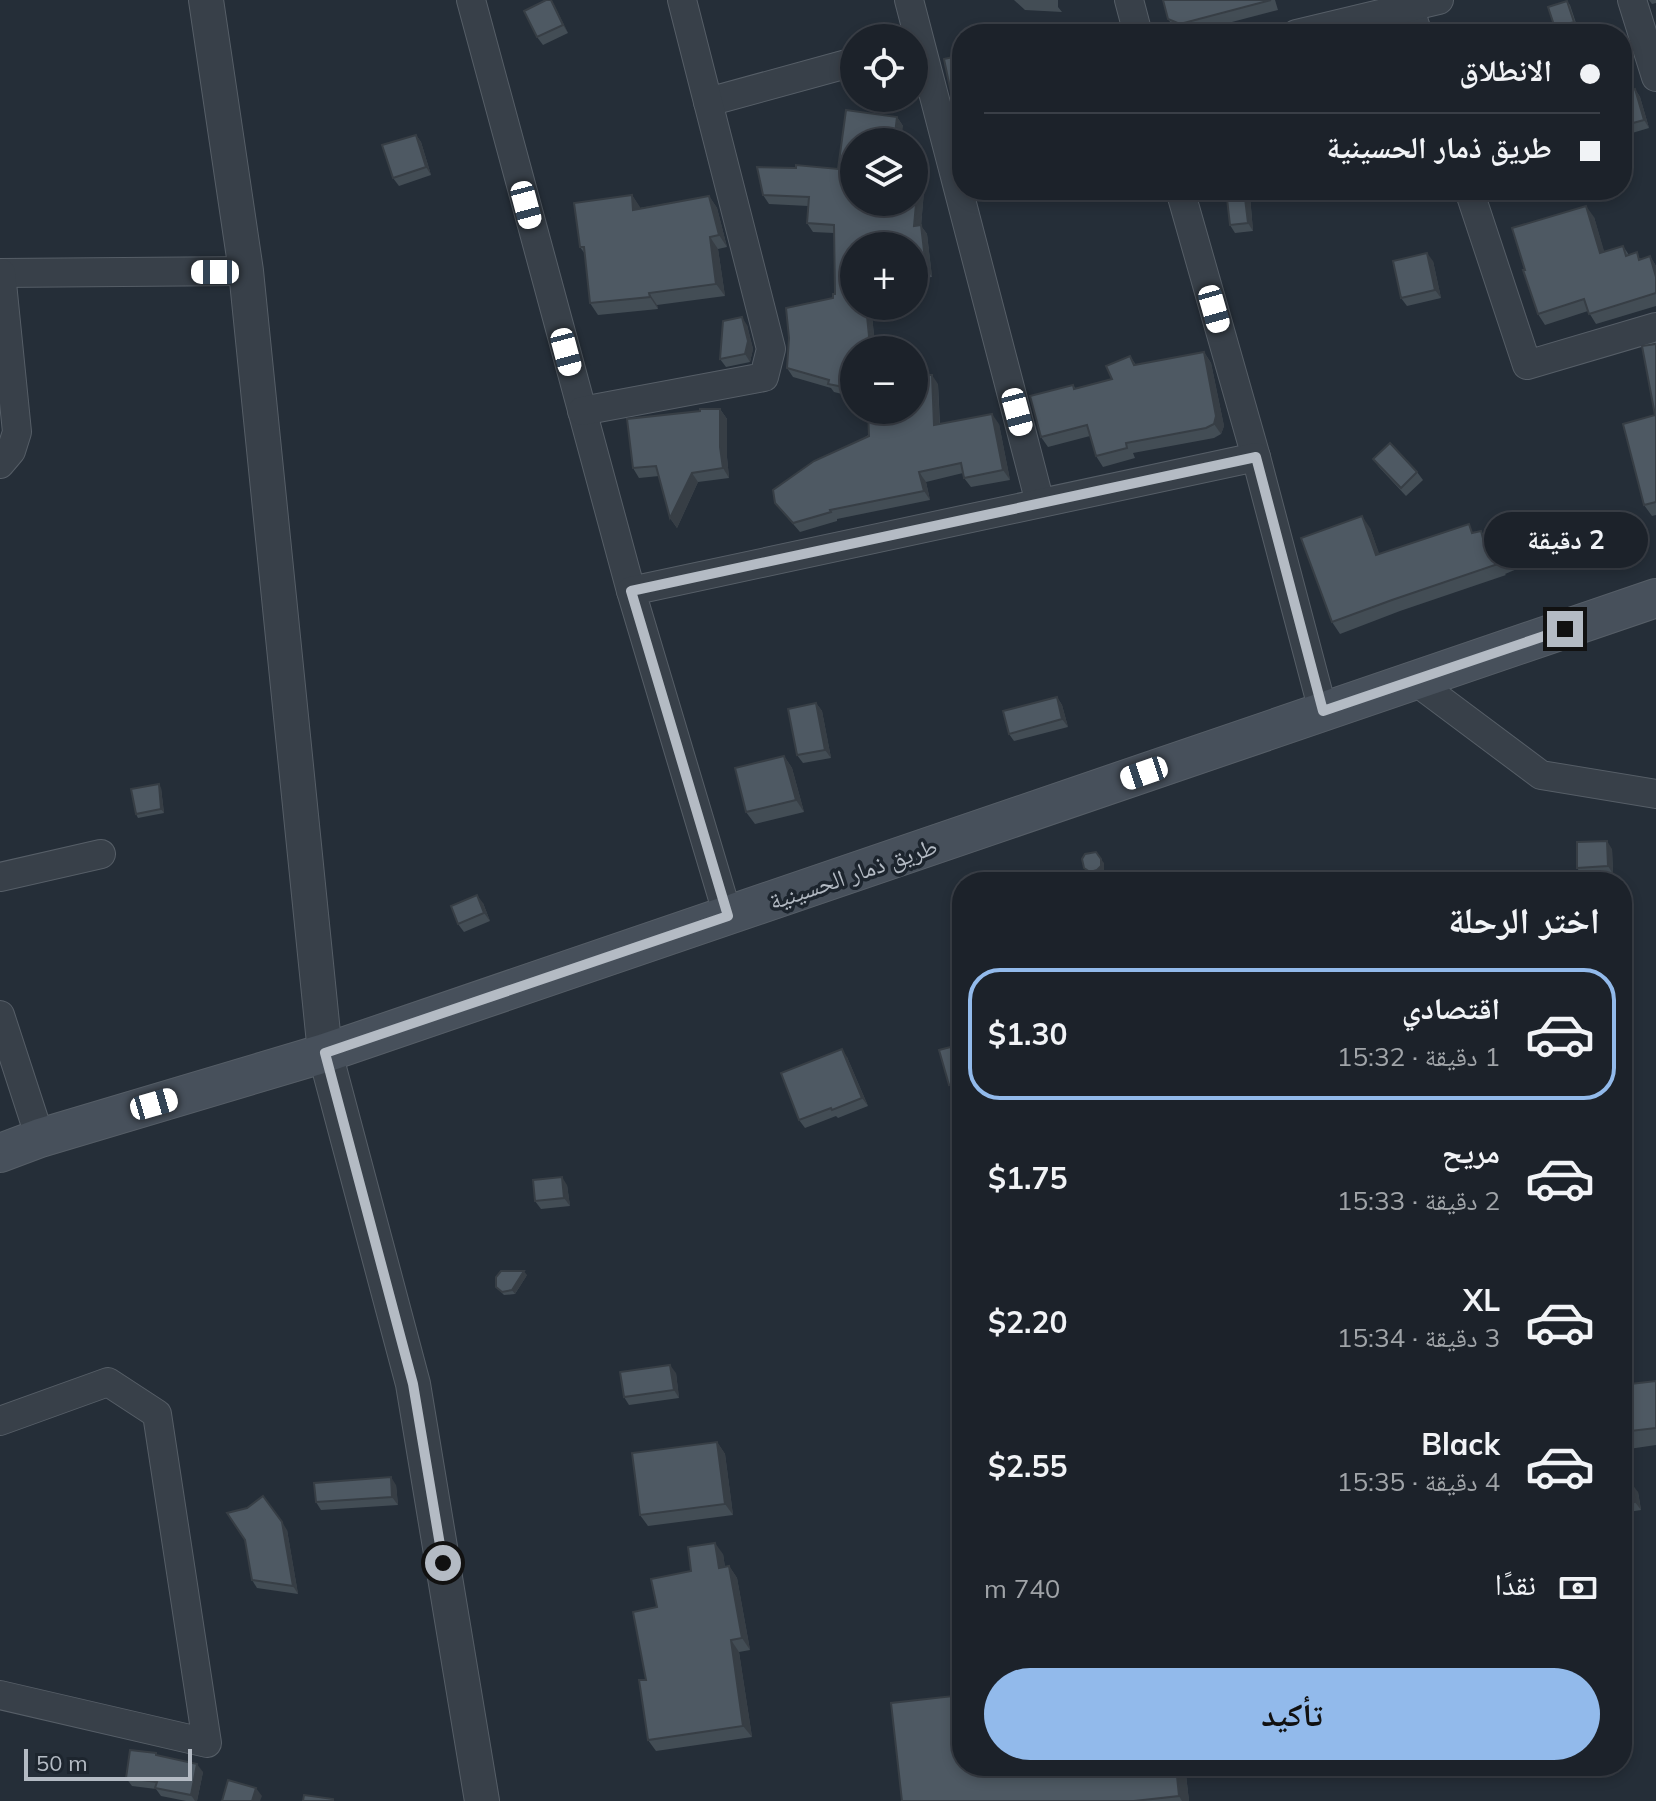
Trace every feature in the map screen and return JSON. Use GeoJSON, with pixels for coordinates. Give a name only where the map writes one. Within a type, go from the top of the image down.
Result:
{"type":"FeatureCollection","features":[{"type":"Feature","properties":{"kind":"main road","name":"طريق ذمار الحسينية"},"geometry":{"type":"LineString","coordinates":[[0,1153],[40,1138],[325,1053],[1656,598]]}},
{"type":"Feature","properties":{"kind":"street"},"geometry":{"type":"LineString","coordinates":[[206,0],[246,271],[325,1053],[413,1384],[482,1801]]}},
{"type":"Feature","properties":{"kind":"street"},"geometry":{"type":"LineString","coordinates":[[471,0],[631,591],[728,916]]}},
{"type":"Feature","properties":{"kind":"street"},"geometry":{"type":"LineString","coordinates":[[582,411],[764,377],[771,349],[682,0]]}},
{"type":"Feature","properties":{"kind":"street"},"geometry":{"type":"LineString","coordinates":[[909,0],[913,24]]}},
{"type":"Feature","properties":{"kind":"street"},"geometry":{"type":"LineString","coordinates":[[1129,0],[1135,24]]}},
{"type":"Feature","properties":{"kind":"street"},"geometry":{"type":"LineString","coordinates":[[1386,24],[1413,21],[1439,0]]}},
{"type":"Feature","properties":{"kind":"street"},"geometry":{"type":"LineString","coordinates":[[1632,0],[1656,77]]}},
{"type":"Feature","properties":{"kind":"street"},"geometry":{"type":"LineString","coordinates":[[708,102],[840,66]]}},
{"type":"Feature","properties":{"kind":"street"},"geometry":{"type":"LineString","coordinates":[[928,86],[952,175]]}},
{"type":"Feature","properties":{"kind":"street"},"geometry":{"type":"LineString","coordinates":[[959,200],[1040,503]]}},
{"type":"Feature","properties":{"kind":"street"},"geometry":{"type":"LineString","coordinates":[[1183,200],[1256,457],[1323,711]]}},
{"type":"Feature","properties":{"kind":"street"},"geometry":{"type":"LineString","coordinates":[[1472,200],[1527,365],[1656,327]]}},
{"type":"Feature","properties":{"kind":"street"},"geometry":{"type":"LineString","coordinates":[[0,464],[11,451],[17,432],[0,273],[246,271]]}},
{"type":"Feature","properties":{"kind":"street"},"geometry":{"type":"LineString","coordinates":[[631,591],[1256,457]]}},
{"type":"Feature","properties":{"kind":"street"},"geometry":{"type":"LineString","coordinates":[[1414,680],[1541,775],[1656,794]]}},
{"type":"Feature","properties":{"kind":"street"},"geometry":{"type":"LineString","coordinates":[[0,877],[101,854]]}},
{"type":"Feature","properties":{"kind":"street"},"geometry":{"type":"LineString","coordinates":[[0,1015],[40,1138]]}},
{"type":"Feature","properties":{"kind":"street"},"geometry":{"type":"LineString","coordinates":[[0,1421],[108,1382],[157,1414],[207,1743],[0,1695]]}},
{"type":"Feature","properties":{"kind":"building"},"geometry":{"type":"Polygon","coordinates":[[[551,0],[563,25],[537,37],[524,11],[551,0]]]}},
{"type":"Feature","properties":{"kind":"building"},"geometry":{"type":"Polygon","coordinates":[[[1163,0],[1271,0],[1180,24],[1168,19],[1163,0]]]}},
{"type":"Feature","properties":{"kind":"building"},"geometry":{"type":"Polygon","coordinates":[[[1567,1],[1574,22],[1554,24],[1548,7],[1567,1]]]}},
{"type":"Feature","properties":{"kind":"building"},"geometry":{"type":"Polygon","coordinates":[[[952,57],[951,93],[944,59],[952,57]]]}},
{"type":"Feature","properties":{"kind":"building"},"geometry":{"type":"Polygon","coordinates":[[[1635,89],[1644,120],[1632,123],[1632,90],[1635,89]]]}},
{"type":"Feature","properties":{"kind":"building"},"geometry":{"type":"Polygon","coordinates":[[[846,112],[897,117],[896,128],[844,128],[846,112]]]}},
{"type":"Feature","properties":{"kind":"building"},"geometry":{"type":"Polygon","coordinates":[[[416,135],[426,167],[393,178],[382,145],[416,135]]]}},
{"type":"Feature","properties":{"kind":"building"},"geometry":{"type":"Polygon","coordinates":[[[840,154],[840,216],[915,216],[914,226],[921,225],[922,232],[840,232],[840,320],[867,320],[869,336],[840,336],[840,386],[787,368],[789,338],[786,308],[833,298],[835,294],[834,225],[807,223],[809,197],[763,195],[757,167],[796,168],[796,165],[838,169],[840,154]]]}},
{"type":"Feature","properties":{"kind":"building"},"geometry":{"type":"Polygon","coordinates":[[[632,195],[633,210],[709,196],[719,235],[710,237],[716,284],[649,293],[650,297],[590,303],[584,247],[580,247],[574,203],[632,195]]]}},
{"type":"Feature","properties":{"kind":"building"},"geometry":{"type":"Polygon","coordinates":[[[1227,200],[1245,200],[1248,223],[1230,225],[1227,200]]]}},
{"type":"Feature","properties":{"kind":"building"},"geometry":{"type":"Polygon","coordinates":[[[1586,206],[1600,253],[1623,246],[1626,256],[1637,252],[1639,260],[1650,256],[1656,277],[1656,293],[1589,314],[1584,299],[1538,314],[1512,228],[1586,206]]]}},
{"type":"Feature","properties":{"kind":"building"},"geometry":{"type":"Polygon","coordinates":[[[1427,253],[1435,290],[1401,298],[1393,261],[1427,253]]]}},
{"type":"Feature","properties":{"kind":"building"},"geometry":{"type":"Polygon","coordinates":[[[742,317],[748,341],[745,354],[720,359],[723,321],[742,317]]]}},
{"type":"Feature","properties":{"kind":"building"},"geometry":{"type":"Polygon","coordinates":[[[1656,344],[1656,502],[1644,505],[1623,424],[1655,415],[1642,346],[1656,344]]]}},
{"type":"Feature","properties":{"kind":"building"},"geometry":{"type":"Polygon","coordinates":[[[1204,352],[1216,416],[1214,424],[1126,443],[1127,448],[1096,456],[1087,425],[1041,437],[1030,396],[1112,379],[1106,366],[1130,356],[1134,365],[1204,352]]]}},
{"type":"Feature","properties":{"kind":"building"},"geometry":{"type":"Polygon","coordinates":[[[928,375],[932,375],[934,425],[992,414],[1003,470],[964,478],[961,463],[919,472],[924,491],[830,510],[793,523],[775,503],[773,490],[814,461],[869,436],[869,424],[928,424],[928,375]]]}},
{"type":"Feature","properties":{"kind":"building"},"geometry":{"type":"Polygon","coordinates":[[[720,409],[723,468],[692,473],[670,518],[656,466],[633,468],[627,419],[720,409]]]}},
{"type":"Feature","properties":{"kind":"building"},"geometry":{"type":"Polygon","coordinates":[[[1390,443],[1417,472],[1401,488],[1373,459],[1390,443]]]}},
{"type":"Feature","properties":{"kind":"building"},"geometry":{"type":"Polygon","coordinates":[[[1567,515],[1574,530],[1498,564],[1332,622],[1301,538],[1362,516],[1376,555],[1469,524],[1472,533],[1481,531],[1484,542],[1496,530],[1506,540],[1567,515]]]}},
{"type":"Feature","properties":{"kind":"building"},"geometry":{"type":"Polygon","coordinates":[[[1057,697],[1062,719],[1009,734],[1003,711],[1057,697]]]}},
{"type":"Feature","properties":{"kind":"building"},"geometry":{"type":"Polygon","coordinates":[[[816,703],[825,750],[797,755],[788,709],[816,703]]]}},
{"type":"Feature","properties":{"kind":"building"},"geometry":{"type":"Polygon","coordinates":[[[784,756],[796,800],[746,812],[735,768],[784,756]]]}},
{"type":"Feature","properties":{"kind":"building"},"geometry":{"type":"Polygon","coordinates":[[[159,784],[161,809],[136,814],[131,789],[159,784]]]}},
{"type":"Feature","properties":{"kind":"building"},"geometry":{"type":"Polygon","coordinates":[[[1607,841],[1608,866],[1577,868],[1577,842],[1607,841]]]}},
{"type":"Feature","properties":{"kind":"building"},"geometry":{"type":"Polygon","coordinates":[[[1096,852],[1101,866],[1090,872],[1084,868],[1082,859],[1085,854],[1096,852]]]}},
{"type":"Feature","properties":{"kind":"building"},"geometry":{"type":"Polygon","coordinates":[[[477,895],[484,913],[458,924],[451,906],[477,895]]]}},
{"type":"Feature","properties":{"kind":"building"},"geometry":{"type":"Polygon","coordinates":[[[952,1047],[952,1084],[949,1085],[939,1050],[952,1047]]]}},
{"type":"Feature","properties":{"kind":"building"},"geometry":{"type":"Polygon","coordinates":[[[842,1049],[862,1098],[799,1120],[781,1073],[842,1049]]]}},
{"type":"Feature","properties":{"kind":"building"},"geometry":{"type":"Polygon","coordinates":[[[562,1177],[564,1198],[535,1201],[533,1180],[562,1177]]]}},
{"type":"Feature","properties":{"kind":"building"},"geometry":{"type":"Polygon","coordinates":[[[501,1271],[524,1271],[512,1290],[502,1292],[496,1287],[496,1277],[501,1271]]]}},
{"type":"Feature","properties":{"kind":"building"},"geometry":{"type":"Polygon","coordinates":[[[670,1365],[674,1390],[624,1397],[620,1372],[670,1365]]]}},
{"type":"Feature","properties":{"kind":"building"},"geometry":{"type":"Polygon","coordinates":[[[1656,1381],[1656,1428],[1632,1431],[1632,1384],[1656,1381]]]}},
{"type":"Feature","properties":{"kind":"building"},"geometry":{"type":"Polygon","coordinates":[[[717,1442],[725,1504],[640,1515],[632,1453],[717,1442]]]}},
{"type":"Feature","properties":{"kind":"building"},"geometry":{"type":"Polygon","coordinates":[[[391,1477],[392,1497],[316,1502],[314,1483],[391,1477]]]}},
{"type":"Feature","properties":{"kind":"building"},"geometry":{"type":"Polygon","coordinates":[[[263,1496],[282,1522],[293,1586],[252,1580],[245,1540],[227,1513],[247,1508],[263,1496]]]}},
{"type":"Feature","properties":{"kind":"building"},"geometry":{"type":"Polygon","coordinates":[[[715,1543],[719,1568],[729,1566],[742,1638],[731,1640],[743,1726],[648,1740],[639,1680],[646,1680],[633,1612],[657,1607],[651,1579],[691,1571],[688,1547],[715,1543]]]}},
{"type":"Feature","properties":{"kind":"building"},"geometry":{"type":"Polygon","coordinates":[[[952,1696],[952,1776],[1177,1776],[1179,1796],[1134,1801],[902,1801],[891,1703],[952,1696]]]}},
{"type":"Feature","properties":{"kind":"building"},"geometry":{"type":"Polygon","coordinates":[[[130,1750],[197,1764],[191,1795],[155,1788],[157,1782],[126,1778],[130,1750]]]}},
{"type":"Feature","properties":{"kind":"building"},"geometry":{"type":"Polygon","coordinates":[[[228,1780],[256,1788],[252,1801],[222,1801],[228,1780]]]}},
{"type":"Feature","properties":{"kind":"building"},"geometry":{"type":"Polygon","coordinates":[[[304,1795],[333,1799],[333,1801],[303,1801],[304,1795]]]}},
{"type":"Feature","properties":{"kind":"route"},"geometry":{"type":"LineString","coordinates":[[443,1563],[413,1384],[325,1053],[728,916],[631,591],[1256,457],[1323,711],[1565,629]]}}]}
